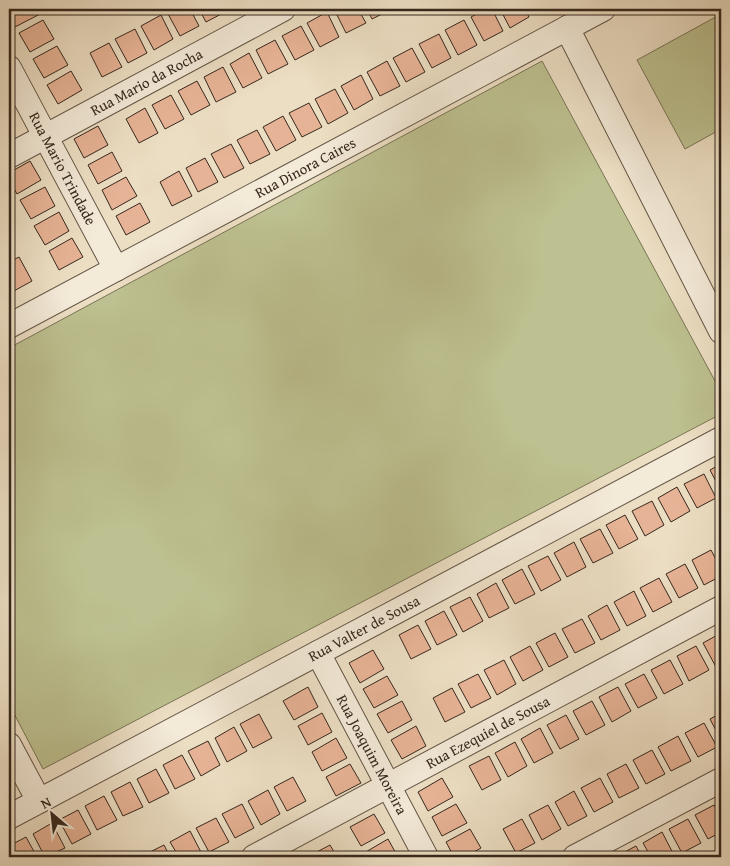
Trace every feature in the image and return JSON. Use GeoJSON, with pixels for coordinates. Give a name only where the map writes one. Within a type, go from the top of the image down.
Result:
{"type":"FeatureCollection","features":[{"type":"Feature","properties":{"kind":"street","name":"Rua Mario da Rocha"},"geometry":{"type":"LineString","coordinates":[[9,156],[283,9]]}},
{"type":"Feature","properties":{"kind":"street","name":"Rua Dinora Caires"},"geometry":{"type":"LineString","coordinates":[[9,326],[603,9]]}},
{"type":"Feature","properties":{"kind":"street"},"geometry":{"type":"LineString","coordinates":[[567,28],[721,331]]}},
{"type":"Feature","properties":{"kind":"street","name":"Rua Mario Trindade"},"geometry":{"type":"LineString","coordinates":[[9,68],[116,269]]}},
{"type":"Feature","properties":{"kind":"street","name":"Rua Valter de Sousa"},"geometry":{"type":"LineString","coordinates":[[9,817],[721,439]]}},
{"type":"Feature","properties":{"kind":"street","name":"Rua Ezequiel de Sousa"},"geometry":{"type":"LineString","coordinates":[[254,857],[721,608]]}},
{"type":"Feature","properties":{"kind":"street","name":"Rua Joaquim Moreira"},"geometry":{"type":"LineString","coordinates":[[318,653],[426,857]]}},
{"type":"Feature","properties":{"kind":"street"},"geometry":{"type":"LineString","coordinates":[[9,745],[39,801]]}},
{"type":"Feature","properties":{"kind":"street"},"geometry":{"type":"LineString","coordinates":[[575,857],[721,780]]}},
{"type":"Feature","properties":{"kind":"green space"},"geometry":{"type":"Polygon","coordinates":[[[721,14],[721,129],[685,149],[637,60],[721,14]]]}},
{"type":"Feature","properties":{"kind":"green space"},"geometry":{"type":"Polygon","coordinates":[[[542,61],[721,392],[721,414],[43,769],[9,704],[9,348],[542,61]]]}},
{"type":"Feature","properties":{"kind":"building"},"geometry":{"type":"Polygon","coordinates":[[[9,9],[37,9],[40,14],[15,27],[9,15],[9,9]]]}},
{"type":"Feature","properties":{"kind":"building"},"geometry":{"type":"Polygon","coordinates":[[[66,9],[79,9],[69,14],[66,9]]]}},
{"type":"Feature","properties":{"kind":"building"},"geometry":{"type":"Polygon","coordinates":[[[173,9],[190,9],[199,26],[180,36],[167,12],[173,9]]]}},
{"type":"Feature","properties":{"kind":"building"},"geometry":{"type":"Polygon","coordinates":[[[199,9],[224,9],[225,12],[206,22],[199,9]]]}},
{"type":"Feature","properties":{"kind":"building"},"geometry":{"type":"Polygon","coordinates":[[[334,9],[358,9],[366,23],[346,33],[334,9]]]}},
{"type":"Feature","properties":{"kind":"building"},"geometry":{"type":"Polygon","coordinates":[[[367,9],[392,9],[372,19],[367,9]]]}},
{"type":"Feature","properties":{"kind":"building"},"geometry":{"type":"Polygon","coordinates":[[[486,9],[492,9],[503,31],[484,41],[471,17],[486,9]]]}},
{"type":"Feature","properties":{"kind":"building"},"geometry":{"type":"Polygon","coordinates":[[[500,9],[525,9],[529,17],[510,28],[500,9]]]}},
{"type":"Feature","properties":{"kind":"building"},"geometry":{"type":"Polygon","coordinates":[[[533,9],[545,9],[536,14],[533,9]]]}},
{"type":"Feature","properties":{"kind":"building"},"geometry":{"type":"Polygon","coordinates":[[[327,12],[339,37],[320,47],[307,23],[327,12]]]}},
{"type":"Feature","properties":{"kind":"building"},"geometry":{"type":"Polygon","coordinates":[[[161,15],[173,39],[154,50],[141,26],[161,15]]]}},
{"type":"Feature","properties":{"kind":"building"},"geometry":{"type":"Polygon","coordinates":[[[43,20],[54,39],[30,52],[19,33],[43,20]]]}},
{"type":"Feature","properties":{"kind":"building"},"geometry":{"type":"Polygon","coordinates":[[[464,20],[477,45],[458,55],[445,30],[464,20]]]}},
{"type":"Feature","properties":{"kind":"building"},"geometry":{"type":"Polygon","coordinates":[[[301,26],[314,50],[295,60],[282,36],[301,26]]]}},
{"type":"Feature","properties":{"kind":"building"},"geometry":{"type":"Polygon","coordinates":[[[135,29],[147,53],[128,63],[115,39],[135,29]]]}},
{"type":"Feature","properties":{"kind":"building"},"geometry":{"type":"Polygon","coordinates":[[[439,34],[451,58],[432,68],[419,44],[439,34]]]}},
{"type":"Feature","properties":{"kind":"building"},"geometry":{"type":"Polygon","coordinates":[[[275,40],[288,64],[268,74],[256,50],[275,40]]]}},
{"type":"Feature","properties":{"kind":"building"},"geometry":{"type":"Polygon","coordinates":[[[109,43],[122,67],[102,77],[90,53],[109,43]]]}},
{"type":"Feature","properties":{"kind":"building"},"geometry":{"type":"Polygon","coordinates":[[[57,46],[68,65],[44,78],[33,59],[57,46]]]}},
{"type":"Feature","properties":{"kind":"building"},"geometry":{"type":"Polygon","coordinates":[[[412,48],[425,72],[406,82],[393,58],[412,48]]]}},
{"type":"Feature","properties":{"kind":"building"},"geometry":{"type":"Polygon","coordinates":[[[249,53],[262,78],[243,88],[230,64],[249,53]]]}},
{"type":"Feature","properties":{"kind":"building"},"geometry":{"type":"Polygon","coordinates":[[[387,61],[400,86],[380,96],[367,72],[387,61]]]}},
{"type":"Feature","properties":{"kind":"building"},"geometry":{"type":"Polygon","coordinates":[[[223,67],[236,92],[216,102],[204,77],[223,67]]]}},
{"type":"Feature","properties":{"kind":"building"},"geometry":{"type":"Polygon","coordinates":[[[71,71],[82,90],[58,104],[47,85],[71,71]]]}},
{"type":"Feature","properties":{"kind":"building"},"geometry":{"type":"Polygon","coordinates":[[[361,75],[373,99],[354,110],[341,86],[361,75]]]}},
{"type":"Feature","properties":{"kind":"building"},"geometry":{"type":"Polygon","coordinates":[[[197,81],[210,105],[191,115],[178,91],[197,81]]]}},
{"type":"Feature","properties":{"kind":"building"},"geometry":{"type":"Polygon","coordinates":[[[335,89],[348,113],[328,124],[315,99],[335,89]]]}},
{"type":"Feature","properties":{"kind":"building"},"geometry":{"type":"Polygon","coordinates":[[[171,95],[184,119],[165,129],[152,105],[171,95]]]}},
{"type":"Feature","properties":{"kind":"building"},"geometry":{"type":"Polygon","coordinates":[[[309,103],[322,127],[302,137],[289,113],[309,103]]]}},
{"type":"Feature","properties":{"kind":"building"},"geometry":{"type":"Polygon","coordinates":[[[145,108],[158,133],[139,143],[126,119],[145,108]]]}},
{"type":"Feature","properties":{"kind":"building"},"geometry":{"type":"Polygon","coordinates":[[[283,116],[296,140],[276,151],[263,127],[283,116]]]}},
{"type":"Feature","properties":{"kind":"building"},"geometry":{"type":"Polygon","coordinates":[[[98,126],[108,145],[84,158],[74,139],[98,126]]]}},
{"type":"Feature","properties":{"kind":"building"},"geometry":{"type":"Polygon","coordinates":[[[257,130],[270,154],[250,164],[237,140],[257,130]]]}},
{"type":"Feature","properties":{"kind":"building"},"geometry":{"type":"Polygon","coordinates":[[[231,144],[244,168],[224,178],[211,154],[231,144]]]}},
{"type":"Feature","properties":{"kind":"building"},"geometry":{"type":"Polygon","coordinates":[[[112,152],[122,171],[98,184],[88,165],[112,152]]]}},
{"type":"Feature","properties":{"kind":"building"},"geometry":{"type":"Polygon","coordinates":[[[205,158],[218,182],[198,192],[186,168],[205,158]]]}},
{"type":"Feature","properties":{"kind":"building"},"geometry":{"type":"Polygon","coordinates":[[[30,161],[41,180],[17,194],[9,179],[9,173],[30,161]]]}},
{"type":"Feature","properties":{"kind":"building"},"geometry":{"type":"Polygon","coordinates":[[[179,171],[192,196],[172,206],[160,182],[179,171]]]}},
{"type":"Feature","properties":{"kind":"building"},"geometry":{"type":"Polygon","coordinates":[[[126,177],[137,196],[112,210],[102,190],[126,177]]]}},
{"type":"Feature","properties":{"kind":"building"},"geometry":{"type":"Polygon","coordinates":[[[45,187],[55,206],[31,219],[20,200],[45,187]]]}},
{"type":"Feature","properties":{"kind":"building"},"geometry":{"type":"Polygon","coordinates":[[[140,203],[150,222],[126,235],[116,216],[140,203]]]}},
{"type":"Feature","properties":{"kind":"building"},"geometry":{"type":"Polygon","coordinates":[[[59,212],[69,231],[45,245],[34,226],[59,212]]]}},
{"type":"Feature","properties":{"kind":"building"},"geometry":{"type":"Polygon","coordinates":[[[72,238],[83,257],[59,270],[49,251],[72,238]]]}},
{"type":"Feature","properties":{"kind":"building"},"geometry":{"type":"Polygon","coordinates":[[[19,257],[32,281],[12,292],[9,285],[9,262],[19,257]]]}},
{"type":"Feature","properties":{"kind":"building"},"geometry":{"type":"Polygon","coordinates":[[[721,464],[721,491],[710,470],[721,464]]]}},
{"type":"Feature","properties":{"kind":"building"},"geometry":{"type":"Polygon","coordinates":[[[704,474],[716,498],[697,508],[684,484],[704,474]]]}},
{"type":"Feature","properties":{"kind":"building"},"geometry":{"type":"Polygon","coordinates":[[[677,487],[690,511],[671,522],[658,498],[677,487]]]}},
{"type":"Feature","properties":{"kind":"building"},"geometry":{"type":"Polygon","coordinates":[[[652,501],[664,525],[645,536],[632,511],[652,501]]]}},
{"type":"Feature","properties":{"kind":"building"},"geometry":{"type":"Polygon","coordinates":[[[625,515],[638,539],[619,549],[606,525],[625,515]]]}},
{"type":"Feature","properties":{"kind":"building"},"geometry":{"type":"Polygon","coordinates":[[[600,529],[613,553],[593,563],[580,539],[600,529]]]}},
{"type":"Feature","properties":{"kind":"building"},"geometry":{"type":"Polygon","coordinates":[[[574,542],[586,567],[567,577],[554,553],[574,542]]]}},
{"type":"Feature","properties":{"kind":"building"},"geometry":{"type":"Polygon","coordinates":[[[711,550],[721,569],[721,576],[704,585],[692,560],[711,550]]]}},
{"type":"Feature","properties":{"kind":"building"},"geometry":{"type":"Polygon","coordinates":[[[548,556],[561,580],[541,591],[528,566],[548,556]]]}},
{"type":"Feature","properties":{"kind":"building"},"geometry":{"type":"Polygon","coordinates":[[[685,564],[698,588],[679,598],[666,574],[685,564]]]}},
{"type":"Feature","properties":{"kind":"building"},"geometry":{"type":"Polygon","coordinates":[[[522,569],[535,594],[515,604],[502,580],[522,569]]]}},
{"type":"Feature","properties":{"kind":"building"},"geometry":{"type":"Polygon","coordinates":[[[659,578],[672,602],[653,612],[640,588],[659,578]]]}},
{"type":"Feature","properties":{"kind":"building"},"geometry":{"type":"Polygon","coordinates":[[[496,583],[509,608],[489,618],[477,594],[496,583]]]}},
{"type":"Feature","properties":{"kind":"building"},"geometry":{"type":"Polygon","coordinates":[[[634,591],[646,616],[627,626],[614,602],[634,591]]]}},
{"type":"Feature","properties":{"kind":"building"},"geometry":{"type":"Polygon","coordinates":[[[470,597],[483,621],[463,632],[450,607],[470,597]]]}},
{"type":"Feature","properties":{"kind":"building"},"geometry":{"type":"Polygon","coordinates":[[[607,605],[620,630],[601,640],[588,616],[607,605]]]}},
{"type":"Feature","properties":{"kind":"building"},"geometry":{"type":"Polygon","coordinates":[[[444,611],[457,635],[437,645],[425,621],[444,611]]]}},
{"type":"Feature","properties":{"kind":"building"},"geometry":{"type":"Polygon","coordinates":[[[582,619],[595,643],[575,653],[562,629],[582,619]]]}},
{"type":"Feature","properties":{"kind":"building"},"geometry":{"type":"Polygon","coordinates":[[[418,625],[431,649],[411,659],[399,635],[418,625]]]}},
{"type":"Feature","properties":{"kind":"building"},"geometry":{"type":"Polygon","coordinates":[[[555,633],[568,657],[549,667],[536,643],[555,633]]]}},
{"type":"Feature","properties":{"kind":"building"},"geometry":{"type":"Polygon","coordinates":[[[721,633],[721,664],[716,667],[703,643],[721,633]]]}},
{"type":"Feature","properties":{"kind":"building"},"geometry":{"type":"Polygon","coordinates":[[[530,646],[543,670],[523,681],[510,657],[530,646]]]}},
{"type":"Feature","properties":{"kind":"building"},"geometry":{"type":"Polygon","coordinates":[[[696,646],[709,670],[689,681],[677,656],[696,646]]]}},
{"type":"Feature","properties":{"kind":"building"},"geometry":{"type":"Polygon","coordinates":[[[373,650],[384,669],[360,683],[349,663],[373,650]]]}},
{"type":"Feature","properties":{"kind":"building"},"geometry":{"type":"Polygon","coordinates":[[[504,660],[516,684],[497,695],[484,670],[504,660]]]}},
{"type":"Feature","properties":{"kind":"building"},"geometry":{"type":"Polygon","coordinates":[[[670,660],[683,684],[664,694],[651,670],[670,660]]]}},
{"type":"Feature","properties":{"kind":"building"},"geometry":{"type":"Polygon","coordinates":[[[478,674],[491,698],[471,708],[458,684],[478,674]]]}},
{"type":"Feature","properties":{"kind":"building"},"geometry":{"type":"Polygon","coordinates":[[[644,674],[657,698],[638,708],[625,684],[644,674]]]}},
{"type":"Feature","properties":{"kind":"building"},"geometry":{"type":"Polygon","coordinates":[[[387,676],[398,695],[374,708],[363,689],[387,676]]]}},
{"type":"Feature","properties":{"kind":"building"},"geometry":{"type":"Polygon","coordinates":[[[308,687],[318,707],[294,720],[283,701],[308,687]]]}},
{"type":"Feature","properties":{"kind":"building"},"geometry":{"type":"Polygon","coordinates":[[[618,687],[631,711],[612,722],[599,697],[618,687]]]}},
{"type":"Feature","properties":{"kind":"building"},"geometry":{"type":"Polygon","coordinates":[[[452,688],[465,712],[445,722],[433,698],[452,688]]]}},
{"type":"Feature","properties":{"kind":"building"},"geometry":{"type":"Polygon","coordinates":[[[402,701],[412,720],[388,733],[377,714],[402,701]]]}},
{"type":"Feature","properties":{"kind":"building"},"geometry":{"type":"Polygon","coordinates":[[[592,701],[605,725],[586,735],[573,711],[592,701]]]}},
{"type":"Feature","properties":{"kind":"building"},"geometry":{"type":"Polygon","coordinates":[[[322,713],[332,732],[308,745],[298,726],[322,713]]]}},
{"type":"Feature","properties":{"kind":"building"},"geometry":{"type":"Polygon","coordinates":[[[721,713],[721,740],[710,719],[721,713]]]}},
{"type":"Feature","properties":{"kind":"building"},"geometry":{"type":"Polygon","coordinates":[[[259,714],[272,738],[253,748],[240,724],[259,714]]]}},
{"type":"Feature","properties":{"kind":"building"},"geometry":{"type":"Polygon","coordinates":[[[566,715],[579,739],[560,749],[547,725],[566,715]]]}},
{"type":"Feature","properties":{"kind":"building"},"geometry":{"type":"Polygon","coordinates":[[[704,723],[717,747],[698,757],[685,733],[704,723]]]}},
{"type":"Feature","properties":{"kind":"building"},"geometry":{"type":"Polygon","coordinates":[[[416,726],[426,746],[402,759],[391,740],[416,726]]]}},
{"type":"Feature","properties":{"kind":"building"},"geometry":{"type":"Polygon","coordinates":[[[234,727],[247,751],[227,762],[215,738],[234,727]]]}},
{"type":"Feature","properties":{"kind":"building"},"geometry":{"type":"Polygon","coordinates":[[[540,728],[553,753],[534,763],[521,739],[540,728]]]}},
{"type":"Feature","properties":{"kind":"building"},"geometry":{"type":"Polygon","coordinates":[[[678,736],[691,761],[671,771],[658,747],[678,736]]]}},
{"type":"Feature","properties":{"kind":"building"},"geometry":{"type":"Polygon","coordinates":[[[336,738],[347,758],[322,771],[312,752],[336,738]]]}},
{"type":"Feature","properties":{"kind":"building"},"geometry":{"type":"Polygon","coordinates":[[[208,741],[220,765],[201,776],[188,751],[208,741]]]}},
{"type":"Feature","properties":{"kind":"building"},"geometry":{"type":"Polygon","coordinates":[[[515,742],[527,766],[508,777],[495,753],[515,742]]]}},
{"type":"Feature","properties":{"kind":"building"},"geometry":{"type":"Polygon","coordinates":[[[652,750],[665,774],[646,784],[633,760],[652,750]]]}},
{"type":"Feature","properties":{"kind":"building"},"geometry":{"type":"Polygon","coordinates":[[[182,755],[195,779],[175,789],[163,765],[182,755]]]}},
{"type":"Feature","properties":{"kind":"building"},"geometry":{"type":"Polygon","coordinates":[[[489,756],[501,780],[482,790],[469,766],[489,756]]]}},
{"type":"Feature","properties":{"kind":"building"},"geometry":{"type":"Polygon","coordinates":[[[350,764],[361,783],[336,796],[326,777],[350,764]]]}},
{"type":"Feature","properties":{"kind":"building"},"geometry":{"type":"Polygon","coordinates":[[[626,764],[639,788],[619,798],[607,774],[626,764]]]}},
{"type":"Feature","properties":{"kind":"building"},"geometry":{"type":"Polygon","coordinates":[[[156,769],[169,793],[149,803],[137,779],[156,769]]]}},
{"type":"Feature","properties":{"kind":"building"},"geometry":{"type":"Polygon","coordinates":[[[293,777],[306,801],[287,811],[274,787],[293,777]]]}},
{"type":"Feature","properties":{"kind":"building"},"geometry":{"type":"Polygon","coordinates":[[[442,778],[453,797],[428,811],[418,792],[442,778]]]}},
{"type":"Feature","properties":{"kind":"building"},"geometry":{"type":"Polygon","coordinates":[[[600,778],[613,802],[594,812],[581,788],[600,778]]]}},
{"type":"Feature","properties":{"kind":"building"},"geometry":{"type":"Polygon","coordinates":[[[130,782],[143,807],[123,816],[111,792],[130,782]]]}},
{"type":"Feature","properties":{"kind":"building"},"geometry":{"type":"Polygon","coordinates":[[[268,790],[280,814],[261,825],[248,801],[268,790]]]}},
{"type":"Feature","properties":{"kind":"building"},"geometry":{"type":"Polygon","coordinates":[[[574,791],[587,816],[568,826],[555,802],[574,791]]]}},
{"type":"Feature","properties":{"kind":"building"},"geometry":{"type":"Polygon","coordinates":[[[104,796],[117,820],[97,830],[85,806],[104,796]]]}},
{"type":"Feature","properties":{"kind":"building"},"geometry":{"type":"Polygon","coordinates":[[[242,804],[254,828],[235,838],[222,814],[242,804]]]}},
{"type":"Feature","properties":{"kind":"building"},"geometry":{"type":"Polygon","coordinates":[[[456,804],[467,823],[442,836],[432,817],[456,804]]]}},
{"type":"Feature","properties":{"kind":"building"},"geometry":{"type":"Polygon","coordinates":[[[548,805],[561,829],[542,840],[529,815],[548,805]]]}},
{"type":"Feature","properties":{"kind":"building"},"geometry":{"type":"Polygon","coordinates":[[[714,805],[721,818],[721,832],[708,839],[695,815],[714,805]]]}},
{"type":"Feature","properties":{"kind":"building"},"geometry":{"type":"Polygon","coordinates":[[[78,810],[91,834],[72,844],[59,820],[78,810]]]}},
{"type":"Feature","properties":{"kind":"building"},"geometry":{"type":"Polygon","coordinates":[[[374,814],[385,833],[361,846],[350,827],[374,814]]]}},
{"type":"Feature","properties":{"kind":"building"},"geometry":{"type":"Polygon","coordinates":[[[216,818],[229,842],[209,852],[196,828],[216,818]]]}},
{"type":"Feature","properties":{"kind":"building"},"geometry":{"type":"Polygon","coordinates":[[[522,819],[535,843],[516,853],[503,829],[522,819]]]}},
{"type":"Feature","properties":{"kind":"building"},"geometry":{"type":"Polygon","coordinates":[[[688,819],[701,843],[682,853],[669,829],[688,819]]]}},
{"type":"Feature","properties":{"kind":"building"},"geometry":{"type":"Polygon","coordinates":[[[52,823],[65,848],[45,857],[33,834],[52,823]]]}},
{"type":"Feature","properties":{"kind":"building"},"geometry":{"type":"Polygon","coordinates":[[[470,829],[481,848],[465,857],[454,857],[446,842],[470,829]]]}},
{"type":"Feature","properties":{"kind":"building"},"geometry":{"type":"Polygon","coordinates":[[[190,831],[203,856],[179,857],[170,842],[190,831]]]}},
{"type":"Feature","properties":{"kind":"building"},"geometry":{"type":"Polygon","coordinates":[[[662,832],[675,857],[651,857],[643,843],[662,832]]]}},
{"type":"Feature","properties":{"kind":"building"},"geometry":{"type":"Polygon","coordinates":[[[26,837],[37,857],[12,857],[9,846],[26,837]]]}},
{"type":"Feature","properties":{"kind":"building"},"geometry":{"type":"Polygon","coordinates":[[[388,839],[398,857],[367,857],[364,853],[388,839]]]}},
{"type":"Feature","properties":{"kind":"building"},"geometry":{"type":"Polygon","coordinates":[[[164,845],[170,857],[145,857],[144,855],[164,845]]]}},
{"type":"Feature","properties":{"kind":"building"},"geometry":{"type":"Polygon","coordinates":[[[330,845],[337,857],[312,857],[311,855],[330,845]]]}},
{"type":"Feature","properties":{"kind":"building"},"geometry":{"type":"Polygon","coordinates":[[[636,846],[642,857],[617,857],[617,856],[636,846]]]}}]}
